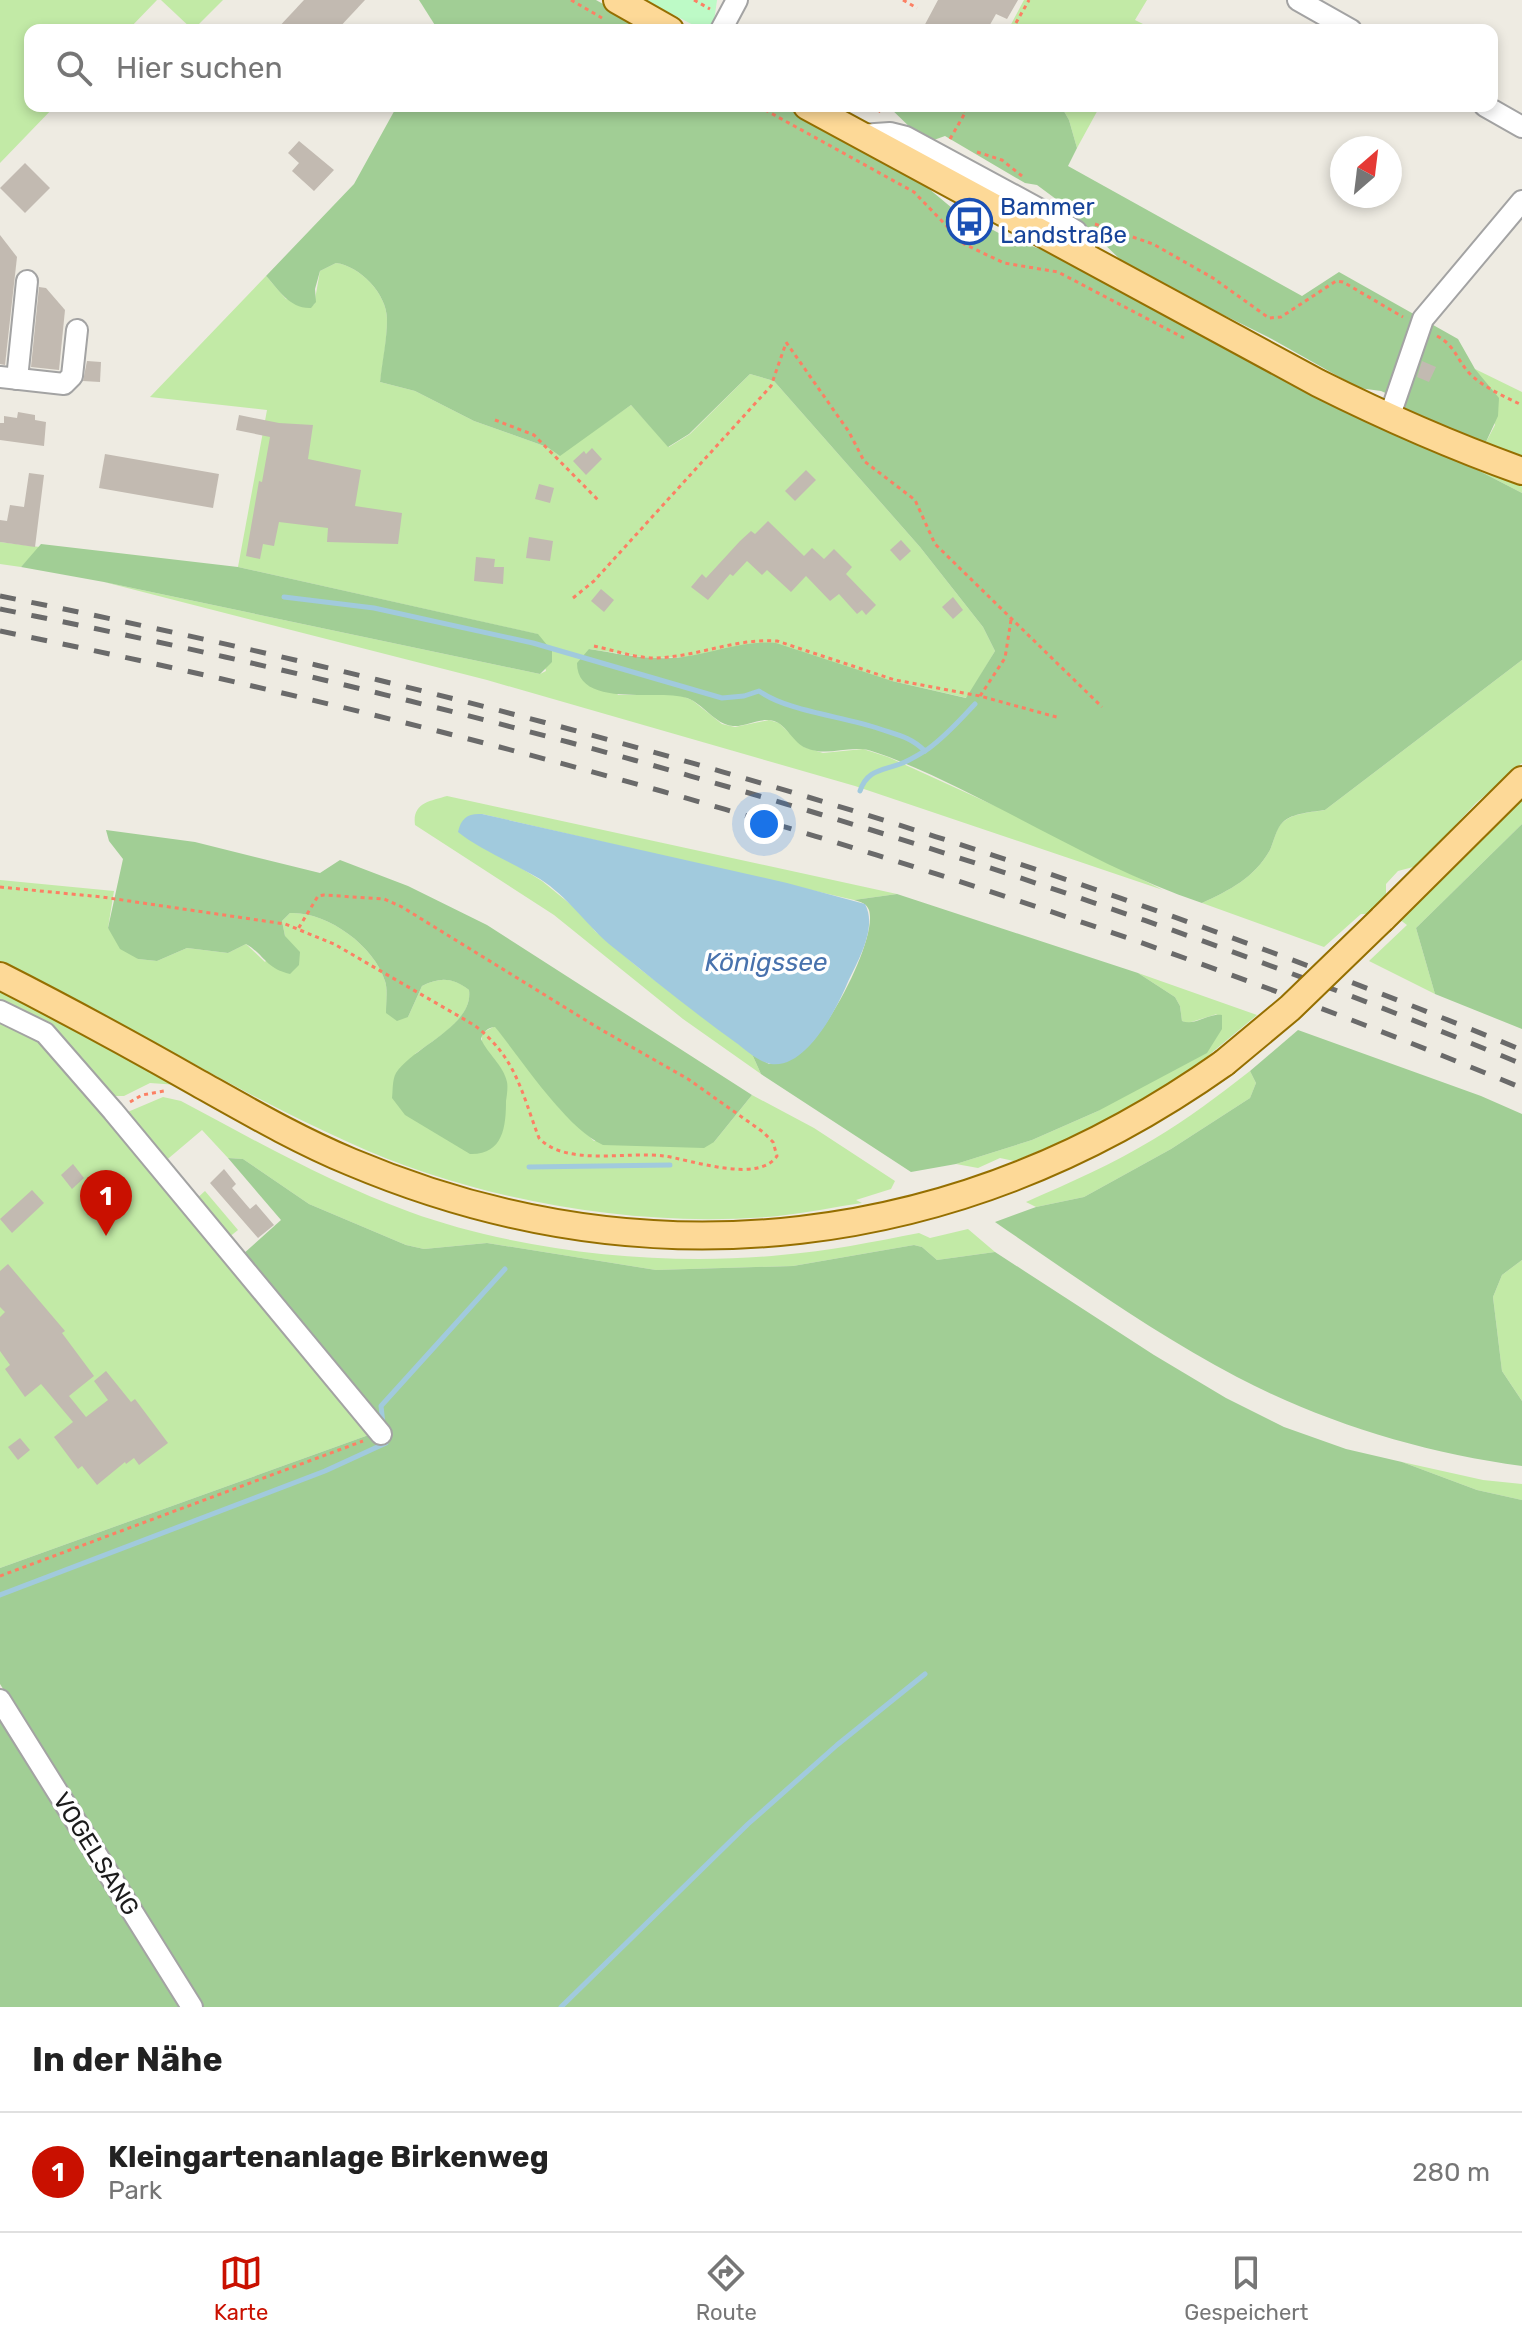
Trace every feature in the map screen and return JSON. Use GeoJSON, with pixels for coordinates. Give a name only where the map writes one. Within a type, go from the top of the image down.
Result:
{"type":"FeatureCollection","features":[{"type":"Feature","properties":{"kind":"main road"},"geometry":{"type":"LineString","coordinates":[[613,11],[652,24]]}},
{"type":"Feature","properties":{"kind":"main road"},"geometry":{"type":"LineString","coordinates":[[818,112],[1084,259],[1318,383],[1389,418],[1475,455],[1522,471]]}},
{"type":"Feature","properties":{"kind":"main road"},"geometry":{"type":"LineString","coordinates":[[0,976],[310,1143],[384,1176],[465,1203],[573,1226],[684,1236],[792,1231],[886,1216],[993,1186],[1062,1158],[1179,1094],[1224,1063],[1290,1008],[1522,780]]}},
{"type":"Feature","properties":{"kind":"street"},"geometry":{"type":"LineString","coordinates":[[724,24],[737,0]]}},
{"type":"Feature","properties":{"kind":"street"},"geometry":{"type":"LineString","coordinates":[[1298,0],[1340,24]]}},
{"type":"Feature","properties":{"kind":"street"},"geometry":{"type":"LineString","coordinates":[[1496,112],[1522,127]]}},
{"type":"Feature","properties":{"kind":"street"},"geometry":{"type":"LineString","coordinates":[[1389,418],[1423,319],[1522,201]]}},
{"type":"Feature","properties":{"kind":"street"},"geometry":{"type":"LineString","coordinates":[[27,281],[9,378],[64,384],[72,376],[77,330]]}},
{"type":"Feature","properties":{"kind":"street"},"geometry":{"type":"LineString","coordinates":[[0,1011],[45,1033],[381,1434]]}},
{"type":"Feature","properties":{"kind":"street","name":"VOGELSANG"},"geometry":{"type":"LineString","coordinates":[[0,1700],[192,2007]]}},
{"type":"Feature","properties":{"kind":"path"},"geometry":{"type":"LineString","coordinates":[[571,0],[613,11]]}},
{"type":"Feature","properties":{"kind":"path"},"geometry":{"type":"LineString","coordinates":[[903,0],[917,8]]}},
{"type":"Feature","properties":{"kind":"path"},"geometry":{"type":"LineString","coordinates":[[1015,24],[1029,0]]}},
{"type":"Feature","properties":{"kind":"path"},"geometry":{"type":"LineString","coordinates":[[946,147],[965,112]]}},
{"type":"Feature","properties":{"kind":"path"},"geometry":{"type":"LineString","coordinates":[[1089,222],[1153,244],[1213,278],[1269,318],[1281,317],[1336,281],[1343,282],[1449,342],[1470,374],[1522,405]]}},
{"type":"Feature","properties":{"kind":"path"},"geometry":{"type":"LineString","coordinates":[[573,598],[594,581],[771,386],[786,342],[849,432],[864,461],[915,500],[935,544],[1102,707]]}},
{"type":"Feature","properties":{"kind":"path"},"geometry":{"type":"LineString","coordinates":[[495,420],[534,435],[599,501]]}},
{"type":"Feature","properties":{"kind":"path"},"geometry":{"type":"LineString","coordinates":[[980,696],[1005,658],[1011,618]]}},
{"type":"Feature","properties":{"kind":"path"},"geometry":{"type":"LineString","coordinates":[[594,646],[654,658],[733,643],[777,641],[895,680],[980,696],[1060,718]]}},
{"type":"Feature","properties":{"kind":"path"},"geometry":{"type":"LineString","coordinates":[[0,887],[199,910],[285,924],[334,944],[493,1039],[510,1060],[539,1138],[548,1148],[602,1156],[664,1156],[727,1168],[756,1168],[770,1164],[777,1156],[773,1142],[763,1132],[688,1079],[600,1029],[402,907],[384,899],[318,896],[298,929]]}},
{"type":"Feature","properties":{"kind":"path"},"geometry":{"type":"LineString","coordinates":[[0,1576],[381,1434]]}},
{"type":"Feature","properties":{"kind":"green space"},"geometry":{"type":"Polygon","coordinates":[[[0,0],[157,0],[134,24],[24,24],[24,112],[49,112],[0,163],[0,0]]]}},
{"type":"Feature","properties":{"kind":"green space"},"geometry":{"type":"Polygon","coordinates":[[[161,0],[223,0],[199,24],[187,24],[161,0]]]}},
{"type":"Feature","properties":{"kind":"green space"},"geometry":{"type":"Polygon","coordinates":[[[419,0],[596,0],[638,24],[434,24],[419,0]]]}},
{"type":"Feature","properties":{"kind":"green space"},"geometry":{"type":"Polygon","coordinates":[[[645,0],[717,0],[714,22],[691,24],[645,0]]]}},
{"type":"Feature","properties":{"kind":"green space"},"geometry":{"type":"Polygon","coordinates":[[[1024,0],[1147,0],[1135,20],[1143,24],[1011,24],[1024,0]]]}},
{"type":"Feature","properties":{"kind":"green space"},"geometry":{"type":"Polygon","coordinates":[[[394,112],[796,112],[922,183],[952,208],[1008,238],[1049,252],[1346,410],[1522,493],[1522,660],[1325,810],[1303,813],[1283,822],[1264,860],[1249,876],[1202,903],[1123,871],[968,792],[878,753],[860,749],[813,750],[801,746],[783,726],[774,721],[733,726],[720,722],[687,698],[622,694],[590,687],[581,678],[577,663],[589,649],[671,658],[741,645],[776,643],[892,681],[966,698],[995,651],[983,627],[920,547],[774,381],[750,374],[689,434],[668,447],[631,405],[560,456],[547,447],[474,421],[415,391],[380,382],[386,310],[377,291],[363,275],[336,263],[320,271],[315,289],[316,302],[311,308],[297,305],[286,298],[266,276],[354,184],[394,112]]]}},
{"type":"Feature","properties":{"kind":"green space"},"geometry":{"type":"Polygon","coordinates":[[[894,112],[1064,112],[1077,148],[1068,166],[1302,296],[1339,272],[1458,339],[1475,369],[1499,398],[1498,416],[1485,444],[1404,411],[1404,401],[1381,391],[1359,388],[1268,337],[1129,268],[1064,205],[1037,185],[1025,183],[945,136],[931,141],[916,133],[894,112]]]}},
{"type":"Feature","properties":{"kind":"green space"},"geometry":{"type":"Polygon","coordinates":[[[1064,112],[1097,112],[1077,148],[1064,112]]]}},
{"type":"Feature","properties":{"kind":"green space"},"geometry":{"type":"Polygon","coordinates":[[[336,263],[363,275],[377,291],[386,310],[385,351],[380,382],[415,391],[474,421],[547,447],[559,455],[631,405],[669,447],[690,434],[750,374],[774,381],[920,547],[983,627],[995,651],[967,698],[892,681],[589,649],[618,695],[679,695],[692,700],[722,724],[735,727],[769,720],[779,723],[804,747],[823,753],[863,749],[888,757],[1002,809],[1163,890],[855,786],[487,680],[104,582],[540,674],[546,671],[537,634],[238,567],[267,410],[150,397],[266,276],[286,299],[314,305],[320,271],[336,263]]]}},
{"type":"Feature","properties":{"kind":"green space"},"geometry":{"type":"Polygon","coordinates":[[[1475,369],[1522,392],[1522,457],[1485,444],[1495,425],[1475,369]]]}},
{"type":"Feature","properties":{"kind":"green space"},"geometry":{"type":"Polygon","coordinates":[[[1464,463],[1522,483],[1522,493],[1464,463]]]}},
{"type":"Feature","properties":{"kind":"green space"},"geometry":{"type":"Polygon","coordinates":[[[0,542],[40,547],[21,567],[0,564],[0,542]]]}},
{"type":"Feature","properties":{"kind":"green space"},"geometry":{"type":"Polygon","coordinates":[[[41,544],[238,567],[538,634],[552,651],[552,662],[540,674],[21,567],[41,544]]]}},
{"type":"Feature","properties":{"kind":"green space"},"geometry":{"type":"Polygon","coordinates":[[[1522,660],[1522,763],[1476,803],[1417,866],[1398,871],[1386,884],[1386,894],[1367,914],[1361,914],[1324,947],[1202,903],[1232,888],[1257,868],[1270,850],[1283,822],[1298,815],[1325,810],[1522,660]]]}},
{"type":"Feature","properties":{"kind":"green space"},"geometry":{"type":"Polygon","coordinates":[[[447,796],[897,894],[854,900],[482,814],[500,855],[542,881],[640,969],[752,1054],[761,1074],[683,1019],[554,915],[415,825],[419,807],[447,796]]]}},
{"type":"Feature","properties":{"kind":"green space"},"geometry":{"type":"Polygon","coordinates":[[[1522,796],[1522,824],[1416,928],[1435,994],[1369,961],[1407,925],[1399,919],[1522,796]]]}},
{"type":"Feature","properties":{"kind":"green space"},"geometry":{"type":"Polygon","coordinates":[[[1522,824],[1522,1029],[1435,994],[1416,928],[1522,824]]]}},
{"type":"Feature","properties":{"kind":"green space"},"geometry":{"type":"Polygon","coordinates":[[[106,830],[195,842],[320,873],[340,860],[408,886],[487,925],[752,1095],[714,1142],[704,1148],[603,1145],[574,1124],[492,1027],[481,1039],[503,1070],[507,1082],[505,1120],[496,1145],[490,1150],[470,1154],[405,1115],[392,1098],[396,1073],[453,1025],[468,1003],[469,990],[452,981],[428,983],[422,986],[408,1017],[397,1021],[386,1013],[385,981],[371,955],[333,924],[304,914],[290,913],[282,921],[285,936],[300,952],[299,965],[290,974],[270,965],[246,944],[228,953],[187,948],[157,961],[138,959],[120,949],[108,928],[123,859],[109,841],[106,830]]]}},
{"type":"Feature","properties":{"kind":"green space"},"geometry":{"type":"Polygon","coordinates":[[[0,880],[114,891],[108,928],[138,959],[157,961],[187,948],[228,953],[246,944],[265,962],[285,936],[282,921],[290,913],[318,918],[347,933],[371,955],[385,981],[387,1013],[408,1017],[422,986],[434,981],[452,981],[469,990],[469,1000],[459,1019],[415,1054],[482,1043],[482,1033],[495,1026],[560,1109],[594,1141],[714,1142],[752,1095],[814,1128],[895,1181],[891,1189],[856,1200],[862,1203],[778,1216],[669,1218],[614,1214],[503,1195],[398,1163],[304,1121],[0,961],[0,880]]]}},
{"type":"Feature","properties":{"kind":"green space"},"geometry":{"type":"Polygon","coordinates":[[[897,894],[1138,973],[1175,997],[1182,1021],[1192,1022],[1222,1015],[1222,1029],[1207,1053],[1098,1111],[1032,1140],[956,1164],[911,1172],[761,1074],[752,1054],[769,1064],[795,1056],[810,1044],[835,1009],[866,942],[869,910],[865,904],[854,900],[897,894]]]}},
{"type":"Feature","properties":{"kind":"green space"},"geometry":{"type":"Polygon","coordinates":[[[1138,973],[1257,1015],[1191,1070],[1080,1134],[1014,1161],[1000,1158],[978,1168],[956,1164],[1032,1140],[1098,1111],[1217,1014],[1188,1023],[1182,1021],[1175,997],[1138,973]]]}},
{"type":"Feature","properties":{"kind":"green space"},"geometry":{"type":"Polygon","coordinates":[[[0,989],[178,1085],[150,1083],[124,1096],[108,1096],[0,1005],[0,989]]]}},
{"type":"Feature","properties":{"kind":"green space"},"geometry":{"type":"Polygon","coordinates":[[[0,1020],[46,1041],[377,1432],[0,1568],[0,1020]]]}},
{"type":"Feature","properties":{"kind":"green space"},"geometry":{"type":"Polygon","coordinates":[[[1298,1030],[1481,1096],[1522,1114],[1522,1260],[1502,1275],[1493,1297],[1502,1371],[1522,1401],[1522,1466],[1448,1453],[1376,1434],[1270,1393],[1144,1323],[995,1222],[1036,1207],[1084,1197],[1171,1149],[1250,1098],[1256,1083],[1250,1071],[1298,1030]]]}},
{"type":"Feature","properties":{"kind":"green space"},"geometry":{"type":"Polygon","coordinates":[[[1250,1071],[1256,1083],[1250,1098],[1171,1149],[1084,1197],[1036,1207],[1026,1202],[1138,1148],[1191,1115],[1250,1071]]]}},
{"type":"Feature","properties":{"kind":"green space"},"geometry":{"type":"Polygon","coordinates":[[[163,1097],[181,1101],[294,1161],[380,1201],[453,1226],[545,1246],[642,1257],[736,1258],[816,1251],[919,1233],[930,1238],[968,1229],[995,1252],[937,1260],[922,1247],[914,1245],[793,1266],[656,1270],[487,1243],[424,1249],[406,1245],[309,1204],[243,1159],[228,1158],[202,1130],[163,1163],[123,1114],[163,1097]]]}},
{"type":"Feature","properties":{"kind":"green space"},"geometry":{"type":"Polygon","coordinates":[[[228,1158],[243,1159],[309,1204],[406,1245],[424,1249],[487,1243],[656,1270],[793,1266],[914,1245],[922,1247],[937,1260],[995,1252],[1154,1355],[1226,1398],[1284,1427],[1346,1449],[1402,1462],[1477,1490],[1522,1500],[1522,2007],[202,2007],[0,1684],[0,1568],[377,1432],[242,1255],[281,1220],[228,1158]]]}},
{"type":"Feature","properties":{"kind":"green space"},"geometry":{"type":"Polygon","coordinates":[[[205,1191],[238,1230],[228,1238],[195,1200],[205,1191]]]}},
{"type":"Feature","properties":{"kind":"green space"},"geometry":{"type":"Polygon","coordinates":[[[1522,1260],[1522,1401],[1502,1371],[1493,1297],[1502,1275],[1522,1260]]]}},
{"type":"Feature","properties":{"kind":"green space"},"geometry":{"type":"Polygon","coordinates":[[[1402,1462],[1483,1480],[1522,1484],[1522,1500],[1477,1490],[1402,1462]]]}},
{"type":"Feature","properties":{"kind":"green space"},"geometry":{"type":"Polygon","coordinates":[[[0,1715],[183,2007],[0,2007],[0,1715]]]}},
{"type":"Feature","properties":{"kind":"water","name":"Königssee"},"geometry":{"type":"Polygon","coordinates":[[[482,814],[787,883],[865,904],[869,924],[865,945],[835,1008],[808,1048],[784,1063],[766,1063],[609,944],[550,886],[458,832],[466,817],[482,814]]]}},
{"type":"Feature","properties":{"kind":"building"},"geometry":{"type":"Polygon","coordinates":[[[304,0],[365,0],[343,24],[282,24],[304,0]]]}},
{"type":"Feature","properties":{"kind":"building"},"geometry":{"type":"Polygon","coordinates":[[[938,0],[1018,0],[1007,19],[996,14],[990,24],[925,24],[938,0]]]}},
{"type":"Feature","properties":{"kind":"building"},"geometry":{"type":"Polygon","coordinates":[[[299,141],[334,170],[314,191],[292,171],[299,163],[288,153],[299,141]]]}},
{"type":"Feature","properties":{"kind":"building"},"geometry":{"type":"Polygon","coordinates":[[[25,163],[50,188],[25,213],[0,188],[25,163]]]}},
{"type":"Feature","properties":{"kind":"building"},"geometry":{"type":"Polygon","coordinates":[[[0,235],[17,257],[5,365],[0,364],[0,235]]]}},
{"type":"Feature","properties":{"kind":"building"},"geometry":{"type":"Polygon","coordinates":[[[39,287],[46,288],[65,310],[59,370],[31,367],[39,287]]]}},
{"type":"Feature","properties":{"kind":"building"},"geometry":{"type":"Polygon","coordinates":[[[87,361],[101,362],[100,382],[83,381],[87,361]]]}},
{"type":"Feature","properties":{"kind":"building"},"geometry":{"type":"Polygon","coordinates":[[[1422,361],[1436,367],[1429,382],[1417,377],[1422,361]]]}},
{"type":"Feature","properties":{"kind":"building"},"geometry":{"type":"Polygon","coordinates":[[[18,412],[35,415],[35,420],[46,422],[44,446],[0,440],[0,423],[4,423],[4,416],[17,418],[18,412]]]}},
{"type":"Feature","properties":{"kind":"building"},"geometry":{"type":"Polygon","coordinates":[[[239,415],[279,423],[313,425],[308,459],[361,470],[355,506],[402,513],[398,544],[327,542],[328,528],[279,522],[274,546],[263,544],[260,559],[246,556],[270,437],[236,430],[239,415]]]}},
{"type":"Feature","properties":{"kind":"building"},"geometry":{"type":"Polygon","coordinates":[[[592,448],[602,459],[586,475],[573,461],[592,448]]]}},
{"type":"Feature","properties":{"kind":"building"},"geometry":{"type":"Polygon","coordinates":[[[105,454],[219,474],[213,508],[99,488],[105,454]]]}},
{"type":"Feature","properties":{"kind":"building"},"geometry":{"type":"Polygon","coordinates":[[[806,470],[816,480],[795,501],[785,491],[806,470]]]}},
{"type":"Feature","properties":{"kind":"building"},"geometry":{"type":"Polygon","coordinates":[[[29,473],[44,475],[35,547],[0,542],[0,520],[7,521],[10,505],[24,507],[29,473]]]}},
{"type":"Feature","properties":{"kind":"building"},"geometry":{"type":"Polygon","coordinates":[[[539,484],[554,488],[550,503],[535,499],[539,484]]]}},
{"type":"Feature","properties":{"kind":"building"},"geometry":{"type":"Polygon","coordinates":[[[768,521],[804,556],[812,548],[824,559],[834,549],[852,567],[846,574],[876,605],[866,615],[862,610],[857,614],[839,594],[830,601],[806,576],[791,592],[767,570],[762,575],[747,561],[733,576],[730,574],[708,600],[691,587],[702,574],[706,578],[751,531],[755,534],[768,521]]]}},
{"type":"Feature","properties":{"kind":"building"},"geometry":{"type":"Polygon","coordinates":[[[529,537],[553,541],[550,561],[526,558],[529,537]]]}},
{"type":"Feature","properties":{"kind":"building"},"geometry":{"type":"Polygon","coordinates":[[[901,540],[911,551],[900,561],[890,550],[901,540]]]}},
{"type":"Feature","properties":{"kind":"building"},"geometry":{"type":"Polygon","coordinates":[[[476,557],[495,559],[494,567],[504,567],[503,584],[474,581],[476,557]]]}},
{"type":"Feature","properties":{"kind":"building"},"geometry":{"type":"Polygon","coordinates":[[[601,589],[614,600],[604,612],[591,601],[601,589]]]}},
{"type":"Feature","properties":{"kind":"building"},"geometry":{"type":"Polygon","coordinates":[[[953,597],[963,610],[953,619],[942,607],[953,597]]]}},
{"type":"Feature","properties":{"kind":"building"},"geometry":{"type":"Polygon","coordinates":[[[73,1164],[84,1178],[72,1189],[61,1175],[73,1164]]]}},
{"type":"Feature","properties":{"kind":"building"},"geometry":{"type":"Polygon","coordinates":[[[224,1169],[236,1184],[232,1188],[250,1209],[256,1204],[274,1225],[258,1238],[210,1183],[224,1169]]]}},
{"type":"Feature","properties":{"kind":"building"},"geometry":{"type":"Polygon","coordinates":[[[32,1190],[44,1203],[12,1233],[0,1219],[32,1190]]]}},
{"type":"Feature","properties":{"kind":"building"},"geometry":{"type":"Polygon","coordinates":[[[8,1264],[65,1331],[62,1333],[94,1376],[69,1396],[86,1417],[108,1400],[94,1381],[106,1371],[131,1402],[135,1399],[168,1443],[139,1465],[134,1458],[125,1462],[97,1485],[82,1466],[78,1469],[54,1437],[73,1422],[41,1384],[25,1397],[5,1369],[10,1365],[0,1351],[0,1317],[5,1312],[0,1307],[0,1271],[8,1264]]]}},
{"type":"Feature","properties":{"kind":"building"},"geometry":{"type":"Polygon","coordinates":[[[20,1438],[30,1450],[18,1460],[8,1447],[20,1438]]]}},
{"type":"Feature","properties":{"kind":"waterway"},"geometry":{"type":"LineString","coordinates":[[284,597],[374,608],[533,643],[722,698],[759,691],[785,704],[898,735],[915,742],[925,751]]}},
{"type":"Feature","properties":{"kind":"waterway"},"geometry":{"type":"LineString","coordinates":[[860,791],[871,775],[928,749],[975,704]]}},
{"type":"Feature","properties":{"kind":"waterway"},"geometry":{"type":"LineString","coordinates":[[529,1167],[670,1165]]}},
{"type":"Feature","properties":{"kind":"waterway"},"geometry":{"type":"LineString","coordinates":[[383,1424],[381,1406],[505,1269]]}},
{"type":"Feature","properties":{"kind":"waterway"},"geometry":{"type":"LineString","coordinates":[[0,1595],[325,1471],[386,1443],[385,1438]]}},
{"type":"Feature","properties":{"kind":"waterway"},"geometry":{"type":"LineString","coordinates":[[561,2007],[748,1824],[837,1745],[925,1674]]}},
{"type":"Feature","properties":{"kind":"railway"},"geometry":{"type":"LineString","coordinates":[[0,596],[388,682],[772,786],[1150,908],[1522,1050]]}},
{"type":"Feature","properties":{"kind":"railway"},"geometry":{"type":"LineString","coordinates":[[0,609],[195,650],[388,696],[581,745],[772,800],[1150,922],[1522,1064]]}},
{"type":"Feature","properties":{"kind":"railway"},"geometry":{"type":"LineString","coordinates":[[0,631],[388,719],[772,823],[962,882],[1150,946],[1337,1014],[1522,1088]]}},
{"type":"Feature","properties":{"kind":"place","name":"Bammer Landstraße"},"geometry":{"type":"Point","coordinates":[969,221]}},
{"type":"Feature","properties":{"kind":"place","name":"Kleingartenanlage Birkenweg"},"geometry":{"type":"Point","coordinates":[106,1236]}}]}
